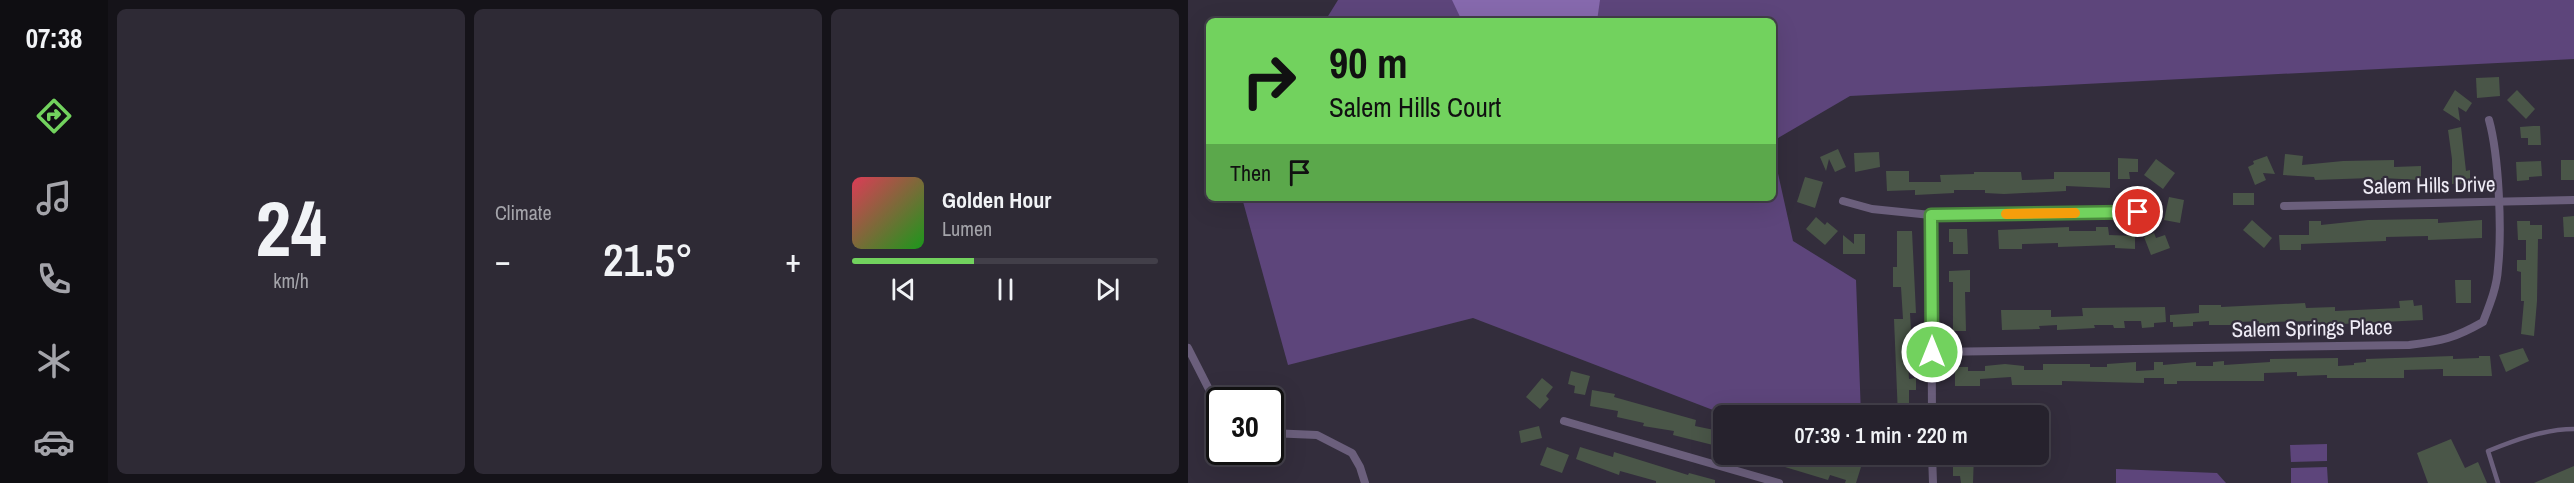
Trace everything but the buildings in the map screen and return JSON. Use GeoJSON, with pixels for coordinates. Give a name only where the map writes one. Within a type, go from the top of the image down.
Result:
{"type":"FeatureCollection","features":[{"type":"Feature","properties":{"kind":"street","name":"Salem Springs Place"},"geometry":{"type":"LineString","coordinates":[[1932,352],[2397,345],[2457,337],[2483,322],[2493,294],[2498,268],[2498,202],[2493,136],[2489,120]]}},
{"type":"Feature","properties":{"kind":"street","name":"Salem Hills Drive"},"geometry":{"type":"LineString","coordinates":[[2284,206],[2574,200]]}},
{"type":"Feature","properties":{"kind":"street"},"geometry":{"type":"LineString","coordinates":[[1843,201],[1872,209],[1931,215],[2138,212]]}},
{"type":"Feature","properties":{"kind":"street"},"geometry":{"type":"LineString","coordinates":[[1931,215],[1932,405]]}},
{"type":"Feature","properties":{"kind":"street"},"geometry":{"type":"LineString","coordinates":[[1188,348],[1208,387]]}},
{"type":"Feature","properties":{"kind":"street"},"geometry":{"type":"LineString","coordinates":[[1564,421],[1779,483]]}},
{"type":"Feature","properties":{"kind":"street"},"geometry":{"type":"LineString","coordinates":[[1284,434],[1317,435],[1352,453],[1365,483]]}},
{"type":"Feature","properties":{"kind":"street"},"geometry":{"type":"LineString","coordinates":[[1932,465],[1933,483]]}},
{"type":"Feature","properties":{"kind":"lane"},"geometry":{"type":"LineString","coordinates":[[2498,483],[2488,451],[2514,440],[2560,429],[2574,429]]}},
{"type":"Feature","properties":{"kind":"shaded area"},"geometry":{"type":"Polygon","coordinates":[[[1338,0],[2574,0],[2574,59],[1850,96],[1776,139],[1776,18],[1327,18],[1338,0]]]}},
{"type":"Feature","properties":{"kind":"shaded area"},"geometry":{"type":"Polygon","coordinates":[[[1452,0],[1600,0],[1597,18],[1461,18],[1452,0]]]}},
{"type":"Feature","properties":{"kind":"shaded area"},"geometry":{"type":"Polygon","coordinates":[[[1776,164],[1793,241],[1856,280],[1861,405],[1713,405],[1713,410],[1473,318],[1288,365],[1243,201],[1776,201],[1776,164]]]}},
{"type":"Feature","properties":{"kind":"shaded area"},"geometry":{"type":"Polygon","coordinates":[[[2327,444],[2327,461],[2291,462],[2290,445],[2327,444]]]}},
{"type":"Feature","properties":{"kind":"shaded area"},"geometry":{"type":"Polygon","coordinates":[[[2327,467],[2328,483],[2291,483],[2291,468],[2327,467]]]}},
{"type":"Feature","properties":{"kind":"shaded area"},"geometry":{"type":"Polygon","coordinates":[[[2116,469],[2217,473],[2226,483],[2116,483],[2116,469]]]}},
{"type":"Feature","properties":{"kind":"slow traffic"},"geometry":{"type":"LineString","coordinates":[[2006,214],[2075,213]]}},
{"type":"Feature","properties":{"kind":"route"},"geometry":{"type":"LineString","coordinates":[[1932,352],[1931,215],[2138,212]]}}]}
